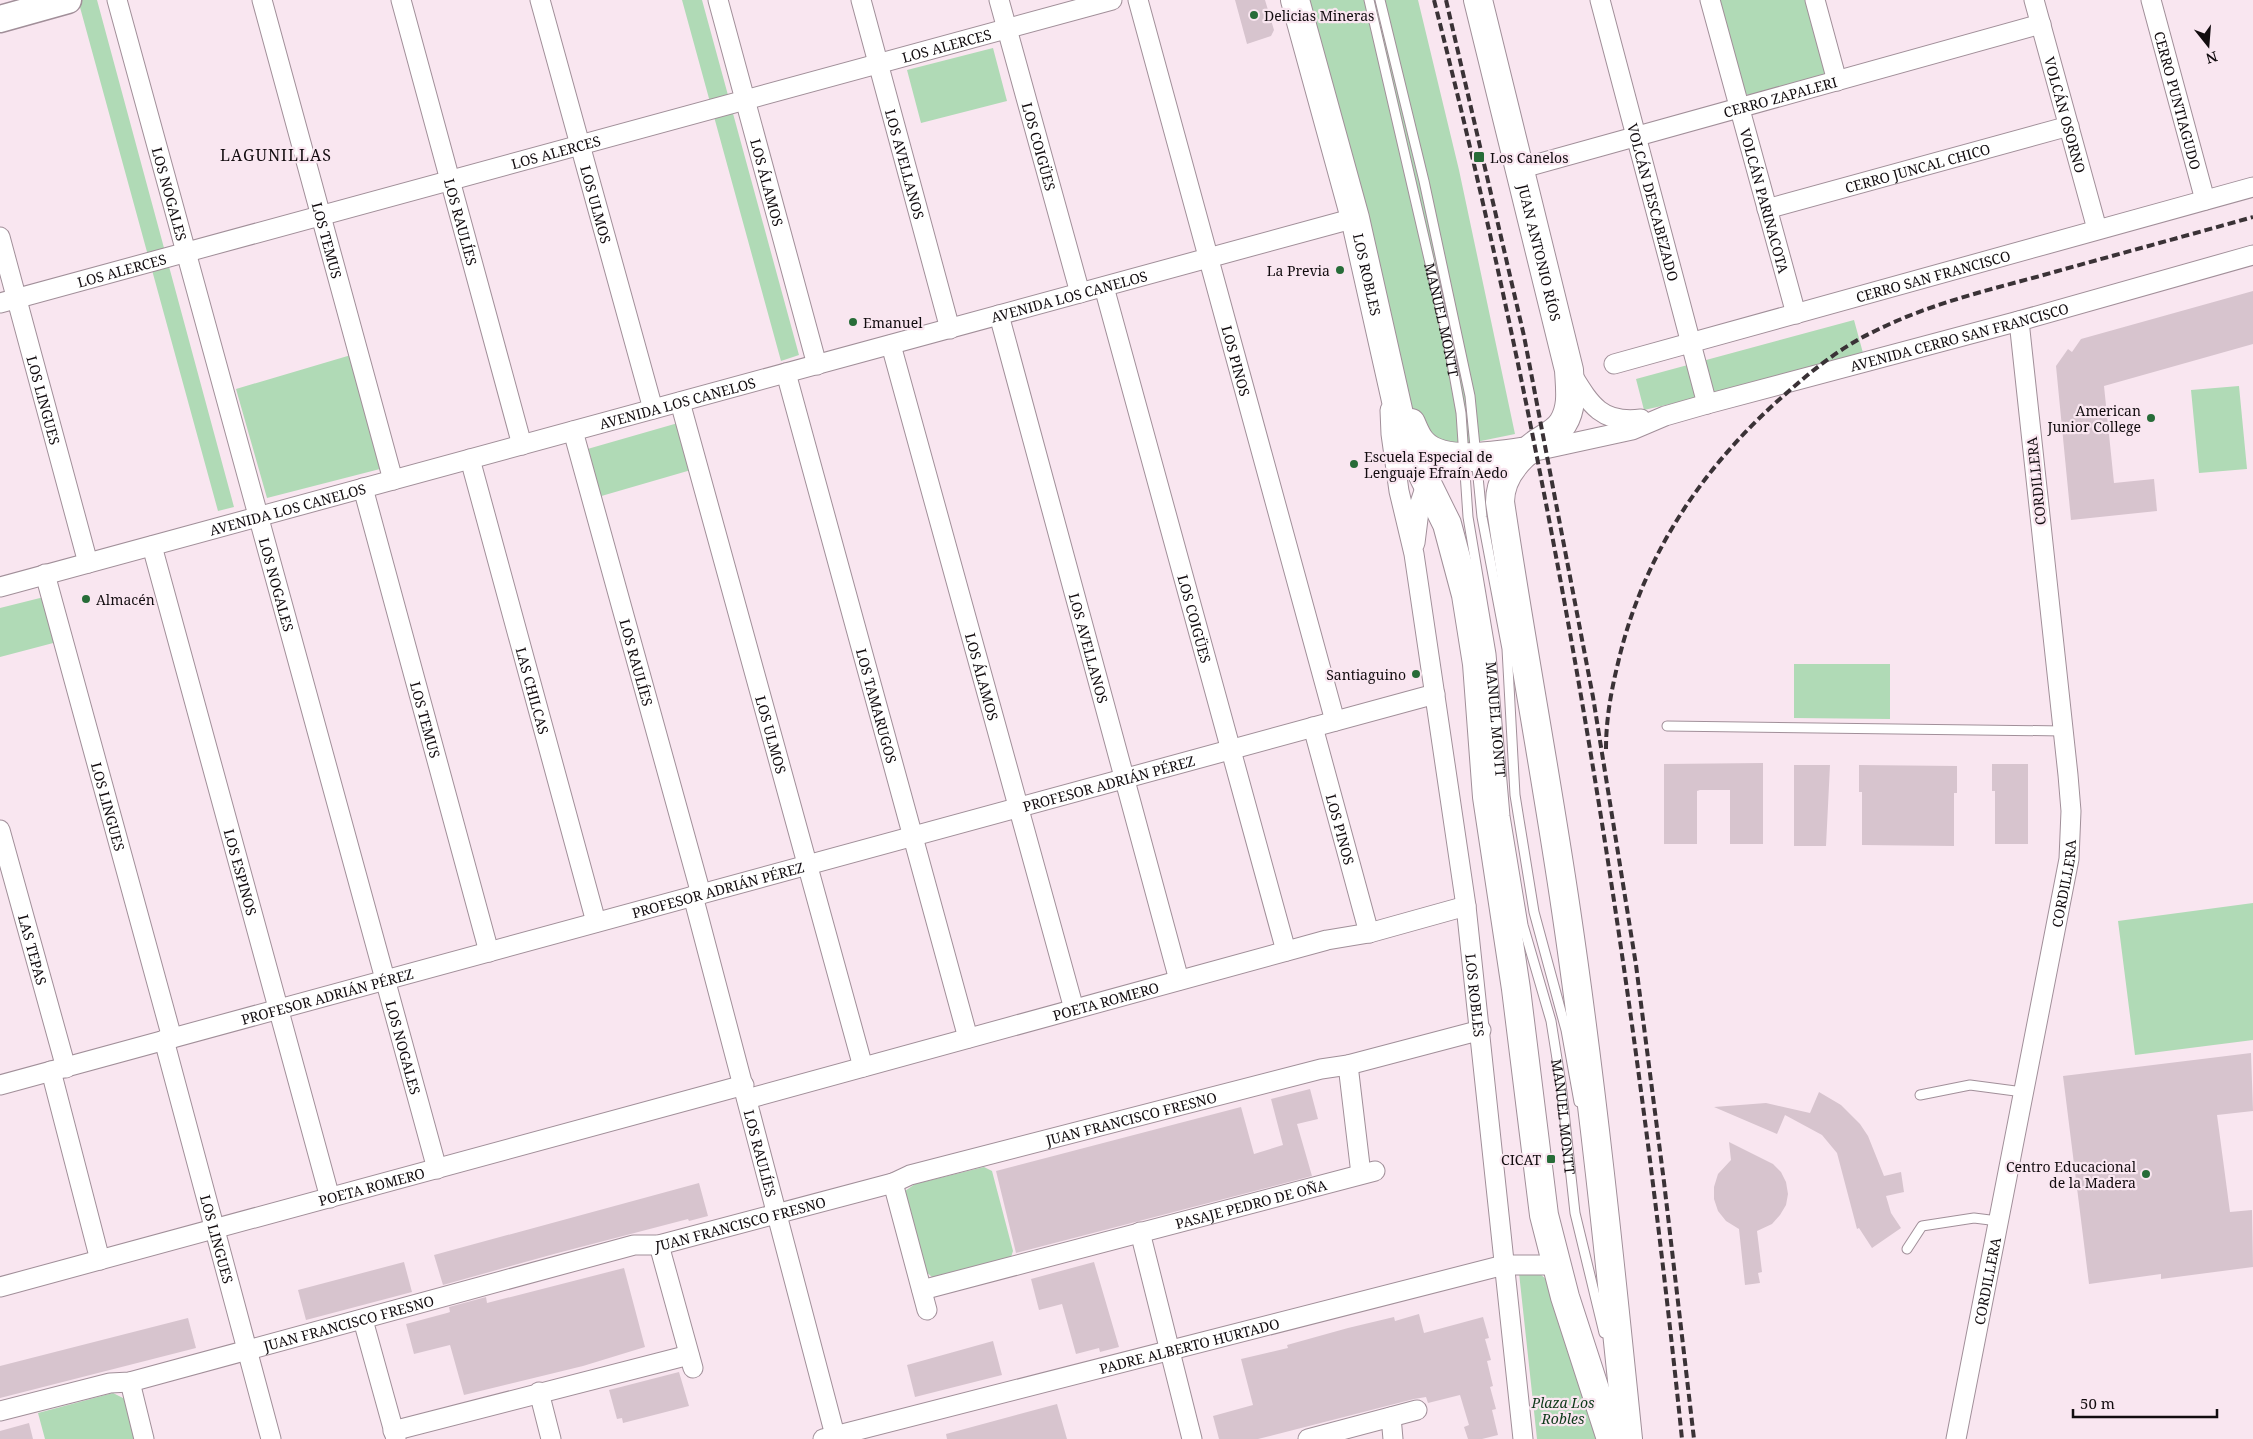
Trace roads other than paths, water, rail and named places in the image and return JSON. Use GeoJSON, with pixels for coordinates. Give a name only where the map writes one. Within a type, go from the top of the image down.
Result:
{"type":"FeatureCollection","features":[{"type":"Feature","properties":{"kind":"main road","name":"LOS ROBLES"},"geometry":{"type":"LineString","coordinates":[[1294,0],[1355,218],[1390,371]]}},
{"type":"Feature","properties":{"kind":"main road","name":"JUAN ANTONIO RÍOS"},"geometry":{"type":"LineString","coordinates":[[1478,0],[1569,370],[1571,398],[1568,412],[1561,426],[1537,445]]}},
{"type":"Feature","properties":{"kind":"main road"},"geometry":{"type":"LineString","coordinates":[[1390,371],[1411,423],[1422,444],[1437,453],[1470,457]]}},
{"type":"Feature","properties":{"kind":"main road","name":"MANUEL MONTT"},"geometry":{"type":"LineString","coordinates":[[1390,371],[1399,414],[1410,449],[1427,482],[1454,545],[1473,630],[1487,798],[1516,989],[1540,1193],[1556,1265],[1611,1439]]}},
{"type":"Feature","properties":{"kind":"main road"},"geometry":{"type":"LineString","coordinates":[[1427,482],[1442,466],[1470,457],[1537,445]]}},
{"type":"Feature","properties":{"kind":"main road","name":"MANUEL MONTT"},"geometry":{"type":"LineString","coordinates":[[1537,445],[1515,462],[1507,474],[1500,493],[1500,502],[1564,891],[1597,1150],[1628,1439]]}},
{"type":"Feature","properties":{"kind":"street"},"geometry":{"type":"LineString","coordinates":[[0,18],[68,0]]}},
{"type":"Feature","properties":{"kind":"street","name":"LOS NOGALES"},"geometry":{"type":"LineString","coordinates":[[117,0],[437,1169]]}},
{"type":"Feature","properties":{"kind":"street","name":"LOS TEMUS"},"geometry":{"type":"LineString","coordinates":[[262,0],[393,480]]}},
{"type":"Feature","properties":{"kind":"street","name":"LOS RAULÍES"},"geometry":{"type":"LineString","coordinates":[[402,0],[522,445]]}},
{"type":"Feature","properties":{"kind":"street","name":"LOS ULMOS"},"geometry":{"type":"LineString","coordinates":[[540,0],[653,409]]}},
{"type":"Feature","properties":{"kind":"street","name":"LOS ÁLAMOS"},"geometry":{"type":"LineString","coordinates":[[718,0],[817,365]]}},
{"type":"Feature","properties":{"kind":"street","name":"LOS AVELLANOS"},"geometry":{"type":"LineString","coordinates":[[861,0],[950,329]]}},
{"type":"Feature","properties":{"kind":"street","name":"LOS COIGÜES"},"geometry":{"type":"LineString","coordinates":[[999,0],[1080,293]]}},
{"type":"Feature","properties":{"kind":"street","name":"LOS ALERCES"},"geometry":{"type":"LineString","coordinates":[[8,300],[1112,0]]}},
{"type":"Feature","properties":{"kind":"street","name":"LOS PINOS"},"geometry":{"type":"LineString","coordinates":[[1138,0],[1335,721]]}},
{"type":"Feature","properties":{"kind":"street","name":"VOLCÁN DESCABEZADO"},"geometry":{"type":"LineString","coordinates":[[1600,0],[1707,404]]}},
{"type":"Feature","properties":{"kind":"street","name":"VOLCÁN PARINACOTA"},"geometry":{"type":"LineString","coordinates":[[1710,0],[1796,314]]}},
{"type":"Feature","properties":{"kind":"street"},"geometry":{"type":"LineString","coordinates":[[1815,0],[1837,81]]}},
{"type":"Feature","properties":{"kind":"street","name":"VOLCÁN OSORNO"},"geometry":{"type":"LineString","coordinates":[[2034,0],[2097,229]]}},
{"type":"Feature","properties":{"kind":"street","name":"CERRO PUNTIAGUDO"},"geometry":{"type":"LineString","coordinates":[[2151,0],[2205,200]]}},
{"type":"Feature","properties":{"kind":"street","name":"CERRO ZAPALERI"},"geometry":{"type":"LineString","coordinates":[[1519,169],[2041,24]]}},
{"type":"Feature","properties":{"kind":"street","name":"CERRO JUNCAL CHICO"},"geometry":{"type":"LineString","coordinates":[[1767,209],[2069,126]]}},
{"type":"Feature","properties":{"kind":"street","name":"CERRO SAN FRANCISCO"},"geometry":{"type":"LineString","coordinates":[[1614,364],[2253,187]]}},
{"type":"Feature","properties":{"kind":"street","name":"AVENIDA LOS CANELOS"},"geometry":{"type":"LineString","coordinates":[[0,587],[1355,218]]}},
{"type":"Feature","properties":{"kind":"street","name":"LOS LINGUES"},"geometry":{"type":"LineString","coordinates":[[0,237],[8,300],[88,563]]}},
{"type":"Feature","properties":{"kind":"street","name":"AVENIDA CERRO SAN FRANCISCO"},"geometry":{"type":"LineString","coordinates":[[1665,416],[2253,254]]}},
{"type":"Feature","properties":{"kind":"street","name":"LOS COIGÜES"},"geometry":{"type":"LineString","coordinates":[[1104,287],[1286,951]]}},
{"type":"Feature","properties":{"kind":"street","name":"LOS AVELLANOS"},"geometry":{"type":"LineString","coordinates":[[999,315],[1179,980]]}},
{"type":"Feature","properties":{"kind":"street","name":"CORDILLERA"},"geometry":{"type":"LineString","coordinates":[[1956,1439],[2069,859],[2071,811],[2019,320]]}},
{"type":"Feature","properties":{"kind":"street","name":"LOS ÁLAMOS"},"geometry":{"type":"LineString","coordinates":[[890,345],[1074,1009]]}},
{"type":"Feature","properties":{"kind":"street"},"geometry":{"type":"LineString","coordinates":[[1569,370],[1588,402],[1605,416],[1619,420],[1665,416]]}},
{"type":"Feature","properties":{"kind":"street","name":"LOS ROBLES"},"geometry":{"type":"LineString","coordinates":[[1390,371],[1392,442],[1399,491],[1414,554],[1466,906],[1481,1030],[1523,1439]]}},
{"type":"Feature","properties":{"kind":"street","name":"LOS TAMARUGOS"},"geometry":{"type":"LineString","coordinates":[[786,373],[968,1038]]}},
{"type":"Feature","properties":{"kind":"street","name":"LOS ULMOS"},"geometry":{"type":"LineString","coordinates":[[680,402],[863,1067]]}},
{"type":"Feature","properties":{"kind":"street"},"geometry":{"type":"LineString","coordinates":[[1537,445],[1555,448],[1632,430],[1665,416]]}},
{"type":"Feature","properties":{"kind":"street","name":"LOS RAULÍES"},"geometry":{"type":"LineString","coordinates":[[573,431],[697,895],[831,1438]]}},
{"type":"Feature","properties":{"kind":"street","name":"LAS CHILCAS"},"geometry":{"type":"LineString","coordinates":[[470,459],[596,922]]}},
{"type":"Feature","properties":{"kind":"street","name":"LOS ROBLES"},"geometry":{"type":"LineString","coordinates":[[1414,554],[1420,503],[1427,482]]}},
{"type":"Feature","properties":{"kind":"street","name":"LOS TEMUS"},"geometry":{"type":"LineString","coordinates":[[363,488],[488,952]]}},
{"type":"Feature","properties":{"kind":"street","name":"LOS ESPINOS"},"geometry":{"type":"LineString","coordinates":[[152,546],[330,1198]]}},
{"type":"Feature","properties":{"kind":"street","name":"LOS LINGUES"},"geometry":{"type":"LineString","coordinates":[[45,574],[168,1039],[270,1439]]}},
{"type":"Feature","properties":{"kind":"street","name":"PROFESOR ADRIÁN PÉREZ"},"geometry":{"type":"LineString","coordinates":[[0,1085],[1435,694]]}},
{"type":"Feature","properties":{"kind":"street","name":"LOS PINOS"},"geometry":{"type":"LineString","coordinates":[[1313,727],[1368,933]]}},
{"type":"Feature","properties":{"kind":"street","name":"LAS TEPAS"},"geometry":{"type":"LineString","coordinates":[[0,830],[58,1069],[100,1260]]}},
{"type":"Feature","properties":{"kind":"street","name":"POETA ROMERO"},"geometry":{"type":"LineString","coordinates":[[0,1287],[437,1169],[746,1092],[863,1067],[1327,940],[1368,933],[1466,906]]}},
{"type":"Feature","properties":{"kind":"street","name":"JUAN FRANCISCO FRESNO"},"geometry":{"type":"LineString","coordinates":[[0,1411],[110,1383],[130,1382],[634,1245],[659,1245],[893,1183],[910,1175],[1311,1071],[1348,1065],[1481,1030]]}},
{"type":"Feature","properties":{"kind":"street","name":"PASAJE PEDRO DE OÑA"},"geometry":{"type":"LineString","coordinates":[[922,1290],[1368,1172],[1348,1065]]}},
{"type":"Feature","properties":{"kind":"street"},"geometry":{"type":"LineString","coordinates":[[893,1183],[928,1310]]}},
{"type":"Feature","properties":{"kind":"street"},"geometry":{"type":"LineString","coordinates":[[1140,1232],[1192,1439]]}},
{"type":"Feature","properties":{"kind":"street"},"geometry":{"type":"LineString","coordinates":[[363,1320],[395,1435],[539,1392],[691,1361],[659,1245]]}},
{"type":"Feature","properties":{"kind":"street","name":"PADRE ALBERTO HURTADO"},"geometry":{"type":"LineString","coordinates":[[831,1438],[1504,1265],[1556,1265]]}},
{"type":"Feature","properties":{"kind":"street"},"geometry":{"type":"LineString","coordinates":[[130,1382],[144,1439]]}},
{"type":"Feature","properties":{"kind":"street"},"geometry":{"type":"LineString","coordinates":[[539,1392],[551,1439]]}},
{"type":"Feature","properties":{"kind":"street"},"geometry":{"type":"LineString","coordinates":[[1308,1439],[1417,1410]]}},
{"type":"Feature","properties":{"kind":"street"},"geometry":{"type":"LineString","coordinates":[[1391,1417],[1393,1439]]}},
{"type":"Feature","properties":{"kind":"lane","name":"MANUEL MONTT"},"geometry":{"type":"LineString","coordinates":[[1369,0],[1450,351],[1507,649],[1513,779],[1531,894],[1566,1030],[1578,1100],[1597,1150]]}},
{"type":"Feature","properties":{"kind":"lane","name":"MANUEL MONTT"},"geometry":{"type":"LineString","coordinates":[[1380,0],[1424,181],[1469,389],[1470,457],[1468,517],[1492,654],[1500,773],[1518,897],[1526,938],[1550,1021],[1560,1077],[1575,1212],[1607,1347]]}},
{"type":"Feature","properties":{"kind":"lane"},"geometry":{"type":"LineString","coordinates":[[1667,726],[2063,731]]}},
{"type":"Feature","properties":{"kind":"lane"},"geometry":{"type":"LineString","coordinates":[[1920,1094],[1970,1085],[2023,1092]]}},
{"type":"Feature","properties":{"kind":"lane"},"geometry":{"type":"LineString","coordinates":[[1907,1249],[1922,1226],[1974,1218],[1998,1221]]}},
{"type":"Feature","properties":{"kind":"lane"},"geometry":{"type":"LineString","coordinates":[[1612,1375],[1623,1439]]}},
{"type":"Feature","properties":{"kind":"railway"},"geometry":{"type":"LineString","coordinates":[[1434,0],[1477,177],[1516,356],[1552,535],[1584,715],[1613,895],[1639,1076],[1682,1439]]}},
{"type":"Feature","properties":{"kind":"railway"},"geometry":{"type":"LineString","coordinates":[[1446,0],[1524,336],[1593,697],[1636,965],[1694,1439]]}},
{"type":"Feature","properties":{"kind":"railway"},"geometry":{"type":"LineString","coordinates":[[1606,749],[1609,706],[1618,663],[1629,623],[1643,585],[1661,548],[1681,513],[1730,449],[1759,419],[1809,374],[1863,337],[1935,306],[2253,217]]}},
{"type":"Feature","properties":{"kind":"place","name":"Delicias Mineras"},"geometry":{"type":"Point","coordinates":[1254,15]}},
{"type":"Feature","properties":{"kind":"place","name":"Los Canelos"},"geometry":{"type":"Point","coordinates":[1479,157]}},
{"type":"Feature","properties":{"kind":"place","name":"La Previa"},"geometry":{"type":"Point","coordinates":[1340,270]}},
{"type":"Feature","properties":{"kind":"place","name":"Emanuel"},"geometry":{"type":"Point","coordinates":[853,322]}},
{"type":"Feature","properties":{"kind":"place","name":"American Junior College"},"geometry":{"type":"Point","coordinates":[2151,418]}},
{"type":"Feature","properties":{"kind":"place","name":"Escuela Especial de Lenguaje Efraín Aedo"},"geometry":{"type":"Point","coordinates":[1354,464]}},
{"type":"Feature","properties":{"kind":"place","name":"Almacén"},"geometry":{"type":"Point","coordinates":[86,599]}},
{"type":"Feature","properties":{"kind":"place","name":"Santiaguino"},"geometry":{"type":"Point","coordinates":[1416,674]}},
{"type":"Feature","properties":{"kind":"place","name":"CICAT"},"geometry":{"type":"Point","coordinates":[1551,1159]}},
{"type":"Feature","properties":{"kind":"place","name":"Centro Educacional de la Madera"},"geometry":{"type":"Point","coordinates":[2146,1174]}},
{"type":"Feature","properties":{"kind":"district","name":"LAGUNILLAS"},"geometry":{"type":"Point","coordinates":[276,155]}},
{"type":"Feature","properties":{"kind":"park label","name":"Plaza Los Robles"},"geometry":{"type":"Point","coordinates":[1563,1410]}}]}
